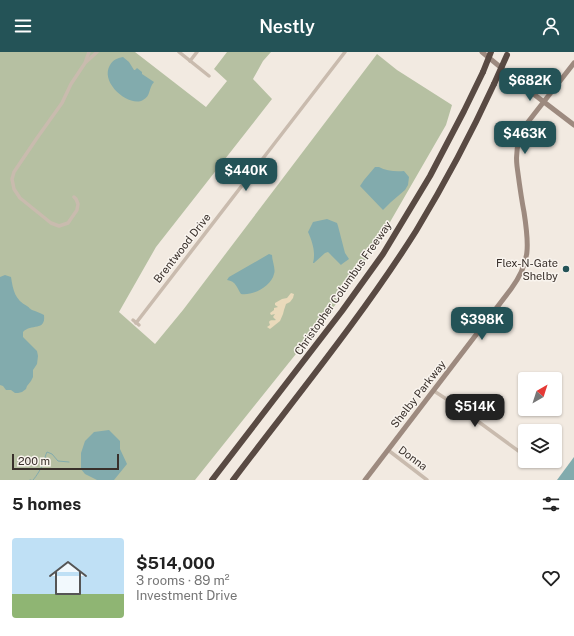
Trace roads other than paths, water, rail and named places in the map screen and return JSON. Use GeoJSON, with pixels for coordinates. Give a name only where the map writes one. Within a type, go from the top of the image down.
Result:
{"type":"FeatureCollection","features":[{"type":"Feature","properties":{"kind":"highway","name":"Christopher Columbus Freeway"},"geometry":{"type":"LineString","coordinates":[[212,480],[342,311],[383,254],[437,164],[483,72],[491,52]]}},
{"type":"Feature","properties":{"kind":"highway"},"geometry":{"type":"LineString","coordinates":[[233,480],[343,336],[416,230],[468,138],[507,54]]}},
{"type":"Feature","properties":{"kind":"street"},"geometry":{"type":"LineString","coordinates":[[74,197],[78,204],[77,210],[68,223],[59,226],[51,223],[20,198],[14,189],[12,179],[14,172],[62,103],[89,52]]}},
{"type":"Feature","properties":{"kind":"street"},"geometry":{"type":"LineString","coordinates":[[85,62],[97,52]]}},
{"type":"Feature","properties":{"kind":"street"},"geometry":{"type":"LineString","coordinates":[[179,52],[209,76]]}},
{"type":"Feature","properties":{"kind":"street"},"geometry":{"type":"LineString","coordinates":[[190,61],[197,52]]}},
{"type":"Feature","properties":{"kind":"street","name":"Brentwood Drive"},"geometry":{"type":"LineString","coordinates":[[136,323],[345,52]]}},
{"type":"Feature","properties":{"kind":"street"},"geometry":{"type":"LineString","coordinates":[[482,52],[574,125]]}},
{"type":"Feature","properties":{"kind":"street","name":"Shelby Parkway"},"geometry":{"type":"LineString","coordinates":[[365,480],[511,289],[522,272],[528,242],[517,166],[518,142],[528,122],[574,63]]}},
{"type":"Feature","properties":{"kind":"street"},"geometry":{"type":"LineString","coordinates":[[434,391],[518,451]]}},
{"type":"Feature","properties":{"kind":"street","name":"Donna"},"geometry":{"type":"LineString","coordinates":[[388,450],[427,480]]}},
{"type":"Feature","properties":{"kind":"water"},"geometry":{"type":"Polygon","coordinates":[[[123,57],[129,62],[134,70],[137,68],[142,72],[142,74],[154,82],[146,98],[143,100],[137,102],[124,97],[112,86],[108,72],[110,65],[115,60],[123,57]]]}},
{"type":"Feature","properties":{"kind":"water"},"geometry":{"type":"Polygon","coordinates":[[[375,167],[391,171],[404,171],[409,177],[408,185],[405,190],[383,210],[360,186],[375,167]]]}},
{"type":"Feature","properties":{"kind":"water"},"geometry":{"type":"Polygon","coordinates":[[[327,219],[337,223],[345,253],[349,259],[341,265],[328,252],[313,263],[314,251],[308,232],[313,222],[327,219]]]}},
{"type":"Feature","properties":{"kind":"water"},"geometry":{"type":"Polygon","coordinates":[[[269,254],[272,255],[274,272],[272,279],[265,287],[250,294],[241,294],[234,283],[227,280],[229,277],[269,254]]]}},
{"type":"Feature","properties":{"kind":"water"},"geometry":{"type":"Polygon","coordinates":[[[5,275],[11,277],[17,298],[31,310],[44,315],[43,324],[26,329],[23,332],[23,337],[37,351],[38,356],[31,381],[26,389],[18,393],[11,390],[6,390],[0,385],[0,277],[5,275]]]}},
{"type":"Feature","properties":{"kind":"water"},"geometry":{"type":"Polygon","coordinates":[[[109,430],[120,441],[120,449],[127,464],[114,480],[97,480],[85,474],[81,469],[81,453],[85,441],[94,432],[109,430]]]}},
{"type":"Feature","properties":{"kind":"water"},"geometry":{"type":"Polygon","coordinates":[[[574,457],[574,480],[557,480],[574,457]]]}},
{"type":"Feature","properties":{"kind":"waterway"},"geometry":{"type":"LineString","coordinates":[[33,480],[43,464],[47,452],[52,454],[58,461],[69,462]]}},
{"type":"Feature","properties":{"kind":"place","name":"Flex-N-Gate Shelby"},"geometry":{"type":"Point","coordinates":[566,269]}}]}
